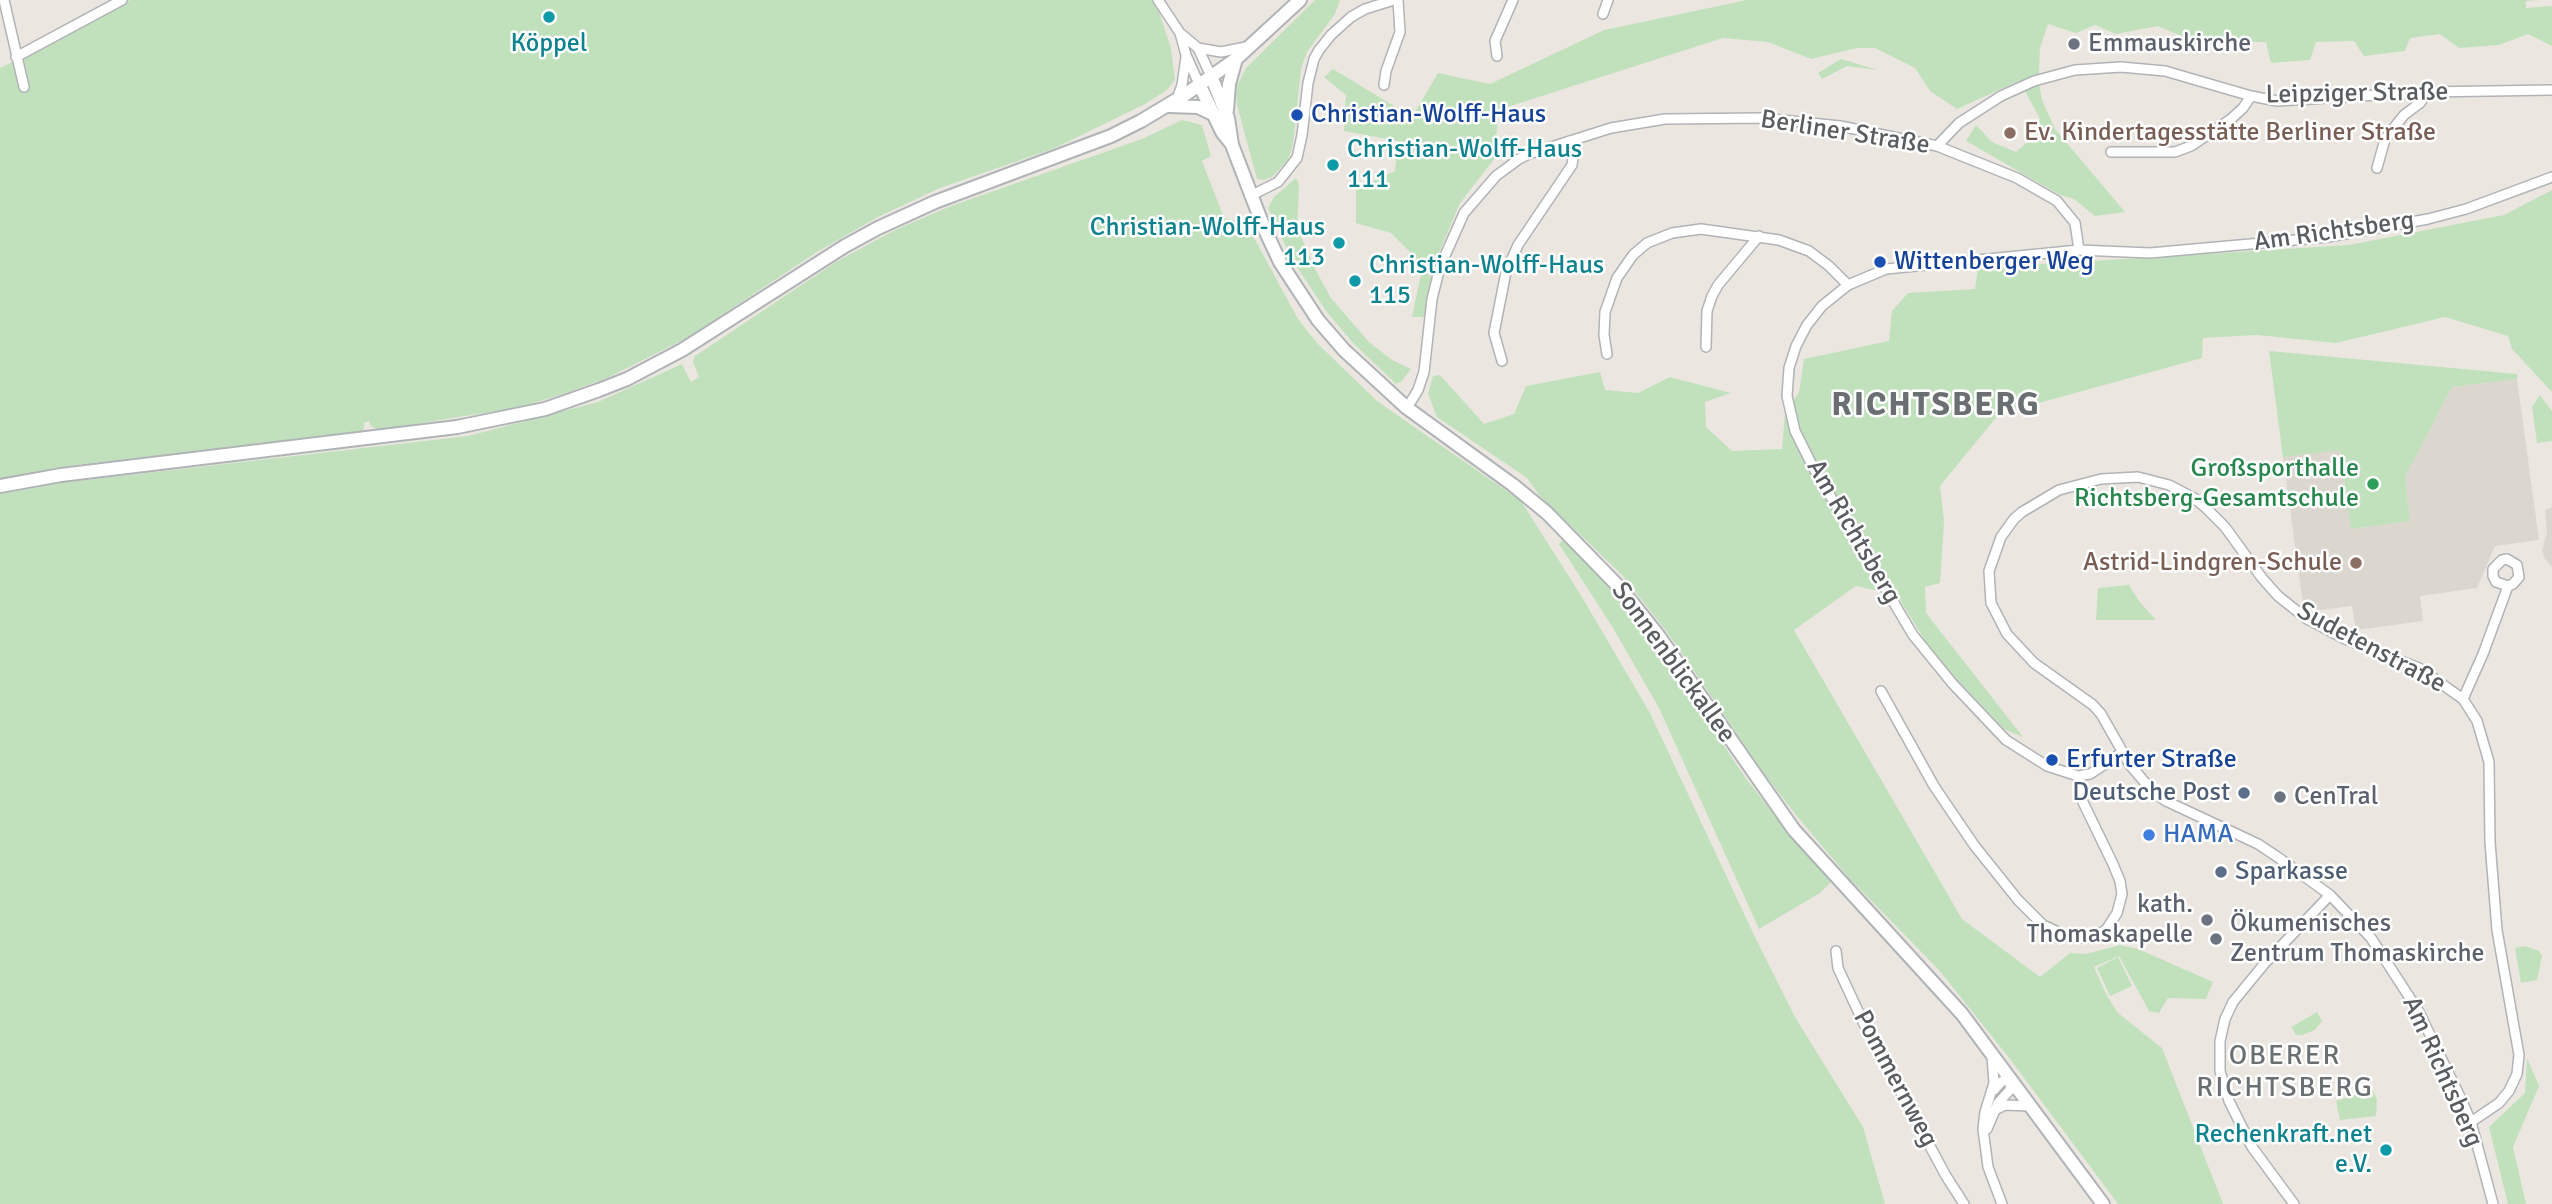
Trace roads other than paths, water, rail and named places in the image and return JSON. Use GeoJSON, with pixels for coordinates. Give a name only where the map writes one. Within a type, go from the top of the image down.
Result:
{"type":"FeatureCollection","features":[{"type":"Feature","properties":{"kind":"main road"},"geometry":{"type":"LineString","coordinates":[[0,486],[61,475],[414,433],[495,420],[544,409],[627,379],[682,350],[845,246],[903,216],[1111,136],[1165,107],[1236,59],[1300,0]]}},
{"type":"Feature","properties":{"kind":"main road"},"geometry":{"type":"LineString","coordinates":[[1228,118],[1229,84],[1236,59]]}},
{"type":"Feature","properties":{"kind":"main road","name":"Sonnenblickallee"},"geometry":{"type":"LineString","coordinates":[[1211,76],[1228,118],[1232,145],[1250,196],[1280,262],[1318,320],[1343,350],[1407,408],[1547,513],[1622,590],[1658,635],[1794,831],[1962,1014],[2103,1204]]}},
{"type":"Feature","properties":{"kind":"main road","name":"Sonnenblickallee"},"geometry":{"type":"LineString","coordinates":[[1199,84],[1232,145]]}},
{"type":"Feature","properties":{"kind":"main road"},"geometry":{"type":"LineString","coordinates":[[1165,107],[1191,106],[1213,114]]}},
{"type":"Feature","properties":{"kind":"street"},"geometry":{"type":"LineString","coordinates":[[4,0],[24,87]]}},
{"type":"Feature","properties":{"kind":"street"},"geometry":{"type":"LineString","coordinates":[[96,0],[99,12]]}},
{"type":"Feature","properties":{"kind":"street"},"geometry":{"type":"LineString","coordinates":[[16,57],[122,0]]}},
{"type":"Feature","properties":{"kind":"street"},"geometry":{"type":"LineString","coordinates":[[1158,0],[1180,33],[1198,48],[1211,76]]}},
{"type":"Feature","properties":{"kind":"street"},"geometry":{"type":"LineString","coordinates":[[1250,196],[1278,182],[1297,158],[1311,69],[1324,44],[1341,24],[1351,17],[1365,9],[1396,0],[1401,32],[1386,71],[1384,85]]}},
{"type":"Feature","properties":{"kind":"street"},"geometry":{"type":"LineString","coordinates":[[1497,56],[1495,41],[1513,0]]}},
{"type":"Feature","properties":{"kind":"street"},"geometry":{"type":"LineString","coordinates":[[1603,14],[1608,0]]}},
{"type":"Feature","properties":{"kind":"street"},"geometry":{"type":"LineString","coordinates":[[1180,33],[1199,84]]}},
{"type":"Feature","properties":{"kind":"street"},"geometry":{"type":"LineString","coordinates":[[1198,48],[1221,52],[1251,46]]}},
{"type":"Feature","properties":{"kind":"street"},"geometry":{"type":"LineString","coordinates":[[1177,99],[1186,55]]}},
{"type":"Feature","properties":{"kind":"street","name":"Leipziger Straße"},"geometry":{"type":"LineString","coordinates":[[1937,146],[1959,122],[2001,96],[2035,81],[2075,71],[2121,66],[2165,71],[2251,96],[2292,101],[2427,92],[2552,90]]}},
{"type":"Feature","properties":{"kind":"street"},"geometry":{"type":"LineString","coordinates":[[2376,168],[2385,139],[2404,116],[2420,103],[2427,92]]}},
{"type":"Feature","properties":{"kind":"street"},"geometry":{"type":"LineString","coordinates":[[2111,152],[2175,152],[2190,146],[2231,119],[2251,96]]}},
{"type":"Feature","properties":{"kind":"street","name":"Berliner Straße"},"geometry":{"type":"LineString","coordinates":[[1407,408],[1418,390],[1424,372],[1432,299],[1440,267],[1464,213],[1507,167],[1528,154],[1635,122],[1665,118],[1737,117],[1791,120],[1937,146],[2017,178],[2057,201],[2075,223],[2079,250]]}},
{"type":"Feature","properties":{"kind":"street"},"geometry":{"type":"LineString","coordinates":[[1502,361],[1494,333],[1506,272],[1518,245],[1571,167],[1573,158],[1570,141]]}},
{"type":"Feature","properties":{"kind":"street","name":"Am Richtsberg"},"geometry":{"type":"LineString","coordinates":[[2078,776],[2047,766],[2006,740],[1944,673],[1913,635],[1814,467],[1795,431],[1787,396],[1796,346],[1807,325],[1822,306],[1848,285],[1882,270],[1903,265],[2079,250],[2162,252],[2292,242],[2357,233],[2466,209],[2552,177]]}},
{"type":"Feature","properties":{"kind":"street"},"geometry":{"type":"LineString","coordinates":[[1607,354],[1604,321],[1609,297],[1621,271],[1647,243],[1672,233],[1701,229],[1779,240],[1810,251],[1848,285]]}},
{"type":"Feature","properties":{"kind":"street"},"geometry":{"type":"LineString","coordinates":[[1706,347],[1707,311],[1712,296],[1759,236]]}},
{"type":"Feature","properties":{"kind":"street","name":"Sudetenstraße"},"geometry":{"type":"LineString","coordinates":[[2123,752],[2106,719],[2093,705],[2040,668],[2007,634],[1993,609],[1989,590],[1989,571],[1996,546],[2014,519],[2059,491],[2101,479],[2138,477],[2156,481],[2194,498],[2225,527],[2278,596],[2307,619],[2345,639],[2418,668],[2463,699],[2477,721],[2489,762],[2489,832],[2497,930],[2519,1055],[2517,1073],[2509,1091],[2499,1103],[2471,1122]]}},
{"type":"Feature","properties":{"kind":"street"},"geometry":{"type":"LineString","coordinates":[[2463,699],[2508,586]]}},
{"type":"Feature","properties":{"kind":"street"},"geometry":{"type":"LineString","coordinates":[[1881,691],[1934,786],[1974,845],[2043,925],[2069,937],[2097,935],[2112,924],[2122,894],[2113,864],[2080,796],[2078,776],[2090,774],[2123,752]]}},
{"type":"Feature","properties":{"kind":"street","name":"Am Richtsberg"},"geometry":{"type":"LineString","coordinates":[[2123,752],[2140,779],[2159,797],[2258,844],[2330,895],[2382,953],[2419,1012],[2471,1122],[2493,1204]]}},
{"type":"Feature","properties":{"kind":"street"},"geometry":{"type":"LineString","coordinates":[[2294,1204],[2252,1147],[2230,1101],[2220,1071],[2220,1041],[2225,1019],[2233,1002],[2265,963],[2330,895]]}},
{"type":"Feature","properties":{"kind":"street","name":"Pommernweg"},"geometry":{"type":"LineString","coordinates":[[1836,951],[1838,968],[1864,1024],[1946,1176],[1964,1204]]}},
{"type":"Feature","properties":{"kind":"street"},"geometry":{"type":"LineString","coordinates":[[1992,1052],[1995,1074],[1984,1116],[1985,1138],[1988,1167],[2002,1204]]}},
{"type":"Feature","properties":{"kind":"street"},"geometry":{"type":"LineString","coordinates":[[1985,1138],[1994,1111],[2010,1090],[2011,1079],[2001,1082],[1991,1093]]}},
{"type":"Feature","properties":{"kind":"street"},"geometry":{"type":"LineString","coordinates":[[1994,1111],[2005,1105],[2030,1106]]}},
{"type":"Feature","properties":{"kind":"place","name":"Köppel"},"geometry":{"type":"Point","coordinates":[549,17]}},
{"type":"Feature","properties":{"kind":"place","name":"Emmauskirche"},"geometry":{"type":"Point","coordinates":[2074,44]}},
{"type":"Feature","properties":{"kind":"place","name":"Christian-Wolff-Haus"},"geometry":{"type":"Point","coordinates":[1297,115]}},
{"type":"Feature","properties":{"kind":"place","name":"Ev. Kindertagesstätte Berliner Straße"},"geometry":{"type":"Point","coordinates":[2010,133]}},
{"type":"Feature","properties":{"kind":"place","name":"Christian-Wolff-Haus 111"},"geometry":{"type":"Point","coordinates":[1333,165]}},
{"type":"Feature","properties":{"kind":"place","name":"Christian-Wolff-Haus 113"},"geometry":{"type":"Point","coordinates":[1339,243]}},
{"type":"Feature","properties":{"kind":"place","name":"Wittenberger Weg"},"geometry":{"type":"Point","coordinates":[1880,262]}},
{"type":"Feature","properties":{"kind":"place","name":"Christian-Wolff-Haus 115"},"geometry":{"type":"Point","coordinates":[1355,281]}},
{"type":"Feature","properties":{"kind":"place","name":"Großsporthalle Richtsberg-Gesamtschule"},"geometry":{"type":"Point","coordinates":[2373,484]}},
{"type":"Feature","properties":{"kind":"place","name":"Astrid-Lindgren-Schule"},"geometry":{"type":"Point","coordinates":[2356,563]}},
{"type":"Feature","properties":{"kind":"place","name":"Erfurter Straße"},"geometry":{"type":"Point","coordinates":[2052,760]}},
{"type":"Feature","properties":{"kind":"place","name":"Deutsche Post"},"geometry":{"type":"Point","coordinates":[2244,793]}},
{"type":"Feature","properties":{"kind":"place","name":"CenTral"},"geometry":{"type":"Point","coordinates":[2280,797]}},
{"type":"Feature","properties":{"kind":"place","name":"HAMA"},"geometry":{"type":"Point","coordinates":[2149,835]}},
{"type":"Feature","properties":{"kind":"place","name":"Sparkasse"},"geometry":{"type":"Point","coordinates":[2221,872]}},
{"type":"Feature","properties":{"kind":"place","name":"kath. Thomaskapelle"},"geometry":{"type":"Point","coordinates":[2207,920]}},
{"type":"Feature","properties":{"kind":"place","name":"Ökumenisches Zentrum Thomaskirche"},"geometry":{"type":"Point","coordinates":[2216,939]}},
{"type":"Feature","properties":{"kind":"place","name":"Rechenkraft.net e.V."},"geometry":{"type":"Point","coordinates":[2386,1150]}},
{"type":"Feature","properties":{"kind":"district","name":"RICHTSBERG"},"geometry":{"type":"Point","coordinates":[1936,406]}},
{"type":"Feature","properties":{"kind":"district","name":"OBERER RICHTSBERG"},"geometry":{"type":"Point","coordinates":[2285,1073]}}]}
